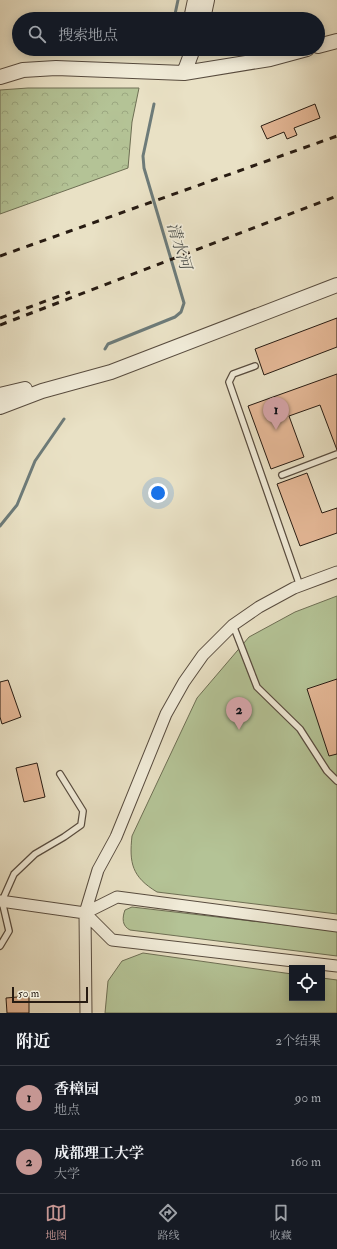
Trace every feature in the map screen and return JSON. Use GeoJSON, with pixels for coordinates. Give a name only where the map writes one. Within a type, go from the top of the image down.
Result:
{"type":"FeatureCollection","features":[{"type":"Feature","properties":{"kind":"street"},"geometry":{"type":"LineString","coordinates":[[192,12],[195,0]]}},
{"type":"Feature","properties":{"kind":"street"},"geometry":{"type":"LineString","coordinates":[[204,12],[207,0]]}},
{"type":"Feature","properties":{"kind":"street"},"geometry":{"type":"LineString","coordinates":[[325,44],[337,41]]}},
{"type":"Feature","properties":{"kind":"street"},"geometry":{"type":"LineString","coordinates":[[184,73],[186,56]]}},
{"type":"Feature","properties":{"kind":"street"},"geometry":{"type":"LineString","coordinates":[[184,73],[190,56]]}},
{"type":"Feature","properties":{"kind":"street"},"geometry":{"type":"LineString","coordinates":[[0,77],[23,70],[56,68],[184,73],[281,56]]}},
{"type":"Feature","properties":{"kind":"street"},"geometry":{"type":"LineString","coordinates":[[0,396],[109,365],[337,276]]}},
{"type":"Feature","properties":{"kind":"street"},"geometry":{"type":"LineString","coordinates":[[0,407],[42,391],[111,372],[337,285]]}},
{"type":"Feature","properties":{"kind":"street"},"geometry":{"type":"LineString","coordinates":[[86,1013],[85,913],[98,870],[116,838],[166,714],[184,682],[203,655],[233,625],[259,607],[300,586],[337,572]]}},
{"type":"Feature","properties":{"kind":"street"},"geometry":{"type":"LineString","coordinates":[[1,901],[85,913],[117,897],[337,926]]}},
{"type":"Feature","properties":{"kind":"street"},"geometry":{"type":"LineString","coordinates":[[85,913],[112,940],[337,966]]}},
{"type":"Feature","properties":{"kind":"lane"},"geometry":{"type":"LineString","coordinates":[[255,366],[233,374],[229,382],[300,586]]}},
{"type":"Feature","properties":{"kind":"lane"},"geometry":{"type":"LineString","coordinates":[[282,475],[337,454]]}},
{"type":"Feature","properties":{"kind":"lane"},"geometry":{"type":"LineString","coordinates":[[233,625],[257,687],[300,729],[327,771],[337,781]]}},
{"type":"Feature","properties":{"kind":"lane"},"geometry":{"type":"LineString","coordinates":[[0,946],[9,932],[1,901],[14,874],[35,854],[81,825],[83,811],[60,774]]}},
{"type":"Feature","properties":{"kind":"green space"},"geometry":{"type":"Polygon","coordinates":[[[28,88],[139,88],[132,122],[128,168],[0,214],[0,90],[28,88]]]}},
{"type":"Feature","properties":{"kind":"green space"},"geometry":{"type":"Polygon","coordinates":[[[337,596],[337,914],[157,892],[142,881],[137,875],[132,862],[132,836],[197,698],[249,637],[295,612],[337,596]]]}},
{"type":"Feature","properties":{"kind":"green space"},"geometry":{"type":"Polygon","coordinates":[[[132,907],[337,931],[337,956],[130,930],[123,922],[123,916],[125,910],[132,907]]]}},
{"type":"Feature","properties":{"kind":"green space"},"geometry":{"type":"Polygon","coordinates":[[[143,953],[289,974],[289,1001],[325,1001],[325,978],[337,980],[337,1013],[105,1013],[108,981],[122,961],[143,953]]]}},
{"type":"Feature","properties":{"kind":"building"},"geometry":{"type":"Polygon","coordinates":[[[315,104],[320,118],[294,128],[297,135],[287,139],[284,132],[267,139],[261,126],[315,104]]]}},
{"type":"Feature","properties":{"kind":"building"},"geometry":{"type":"Polygon","coordinates":[[[337,318],[337,347],[264,375],[255,349],[337,318]]]}},
{"type":"Feature","properties":{"kind":"building"},"geometry":{"type":"Polygon","coordinates":[[[337,374],[337,450],[320,405],[289,416],[304,457],[271,469],[248,406],[337,374]]]}},
{"type":"Feature","properties":{"kind":"building"},"geometry":{"type":"Polygon","coordinates":[[[307,473],[322,513],[337,508],[337,533],[300,546],[277,484],[307,473]]]}},
{"type":"Feature","properties":{"kind":"building"},"geometry":{"type":"Polygon","coordinates":[[[337,679],[337,754],[329,756],[307,689],[337,679]]]}},
{"type":"Feature","properties":{"kind":"building"},"geometry":{"type":"Polygon","coordinates":[[[8,680],[21,717],[2,724],[0,717],[0,682],[8,680]]]}},
{"type":"Feature","properties":{"kind":"building"},"geometry":{"type":"Polygon","coordinates":[[[37,763],[45,797],[24,802],[16,768],[37,763]]]}},
{"type":"Feature","properties":{"kind":"building"},"geometry":{"type":"Polygon","coordinates":[[[29,996],[29,1013],[7,1013],[6,998],[29,996]]]}},
{"type":"Feature","properties":{"kind":"waterway","name":"清水河"},"geometry":{"type":"LineString","coordinates":[[175,12],[178,0]]}},
{"type":"Feature","properties":{"kind":"waterway","name":"清水河"},"geometry":{"type":"LineString","coordinates":[[105,349],[108,344],[175,317],[181,312],[184,303],[144,168],[143,156],[154,104]]}},
{"type":"Feature","properties":{"kind":"waterway","name":"清水河"},"geometry":{"type":"LineString","coordinates":[[0,526],[17,505],[35,461],[64,419]]}},
{"type":"Feature","properties":{"kind":"railway"},"geometry":{"type":"LineString","coordinates":[[0,256],[337,136]]}},
{"type":"Feature","properties":{"kind":"railway"},"geometry":{"type":"LineString","coordinates":[[0,325],[337,196]]}},
{"type":"Feature","properties":{"kind":"railway"},"geometry":{"type":"LineString","coordinates":[[0,318],[70,292]]}},
{"type":"Feature","properties":{"kind":"place","name":"香樟园"},"geometry":{"type":"Point","coordinates":[276,430]}},
{"type":"Feature","properties":{"kind":"place","name":"成都理工大学"},"geometry":{"type":"Point","coordinates":[239,730]}}]}
